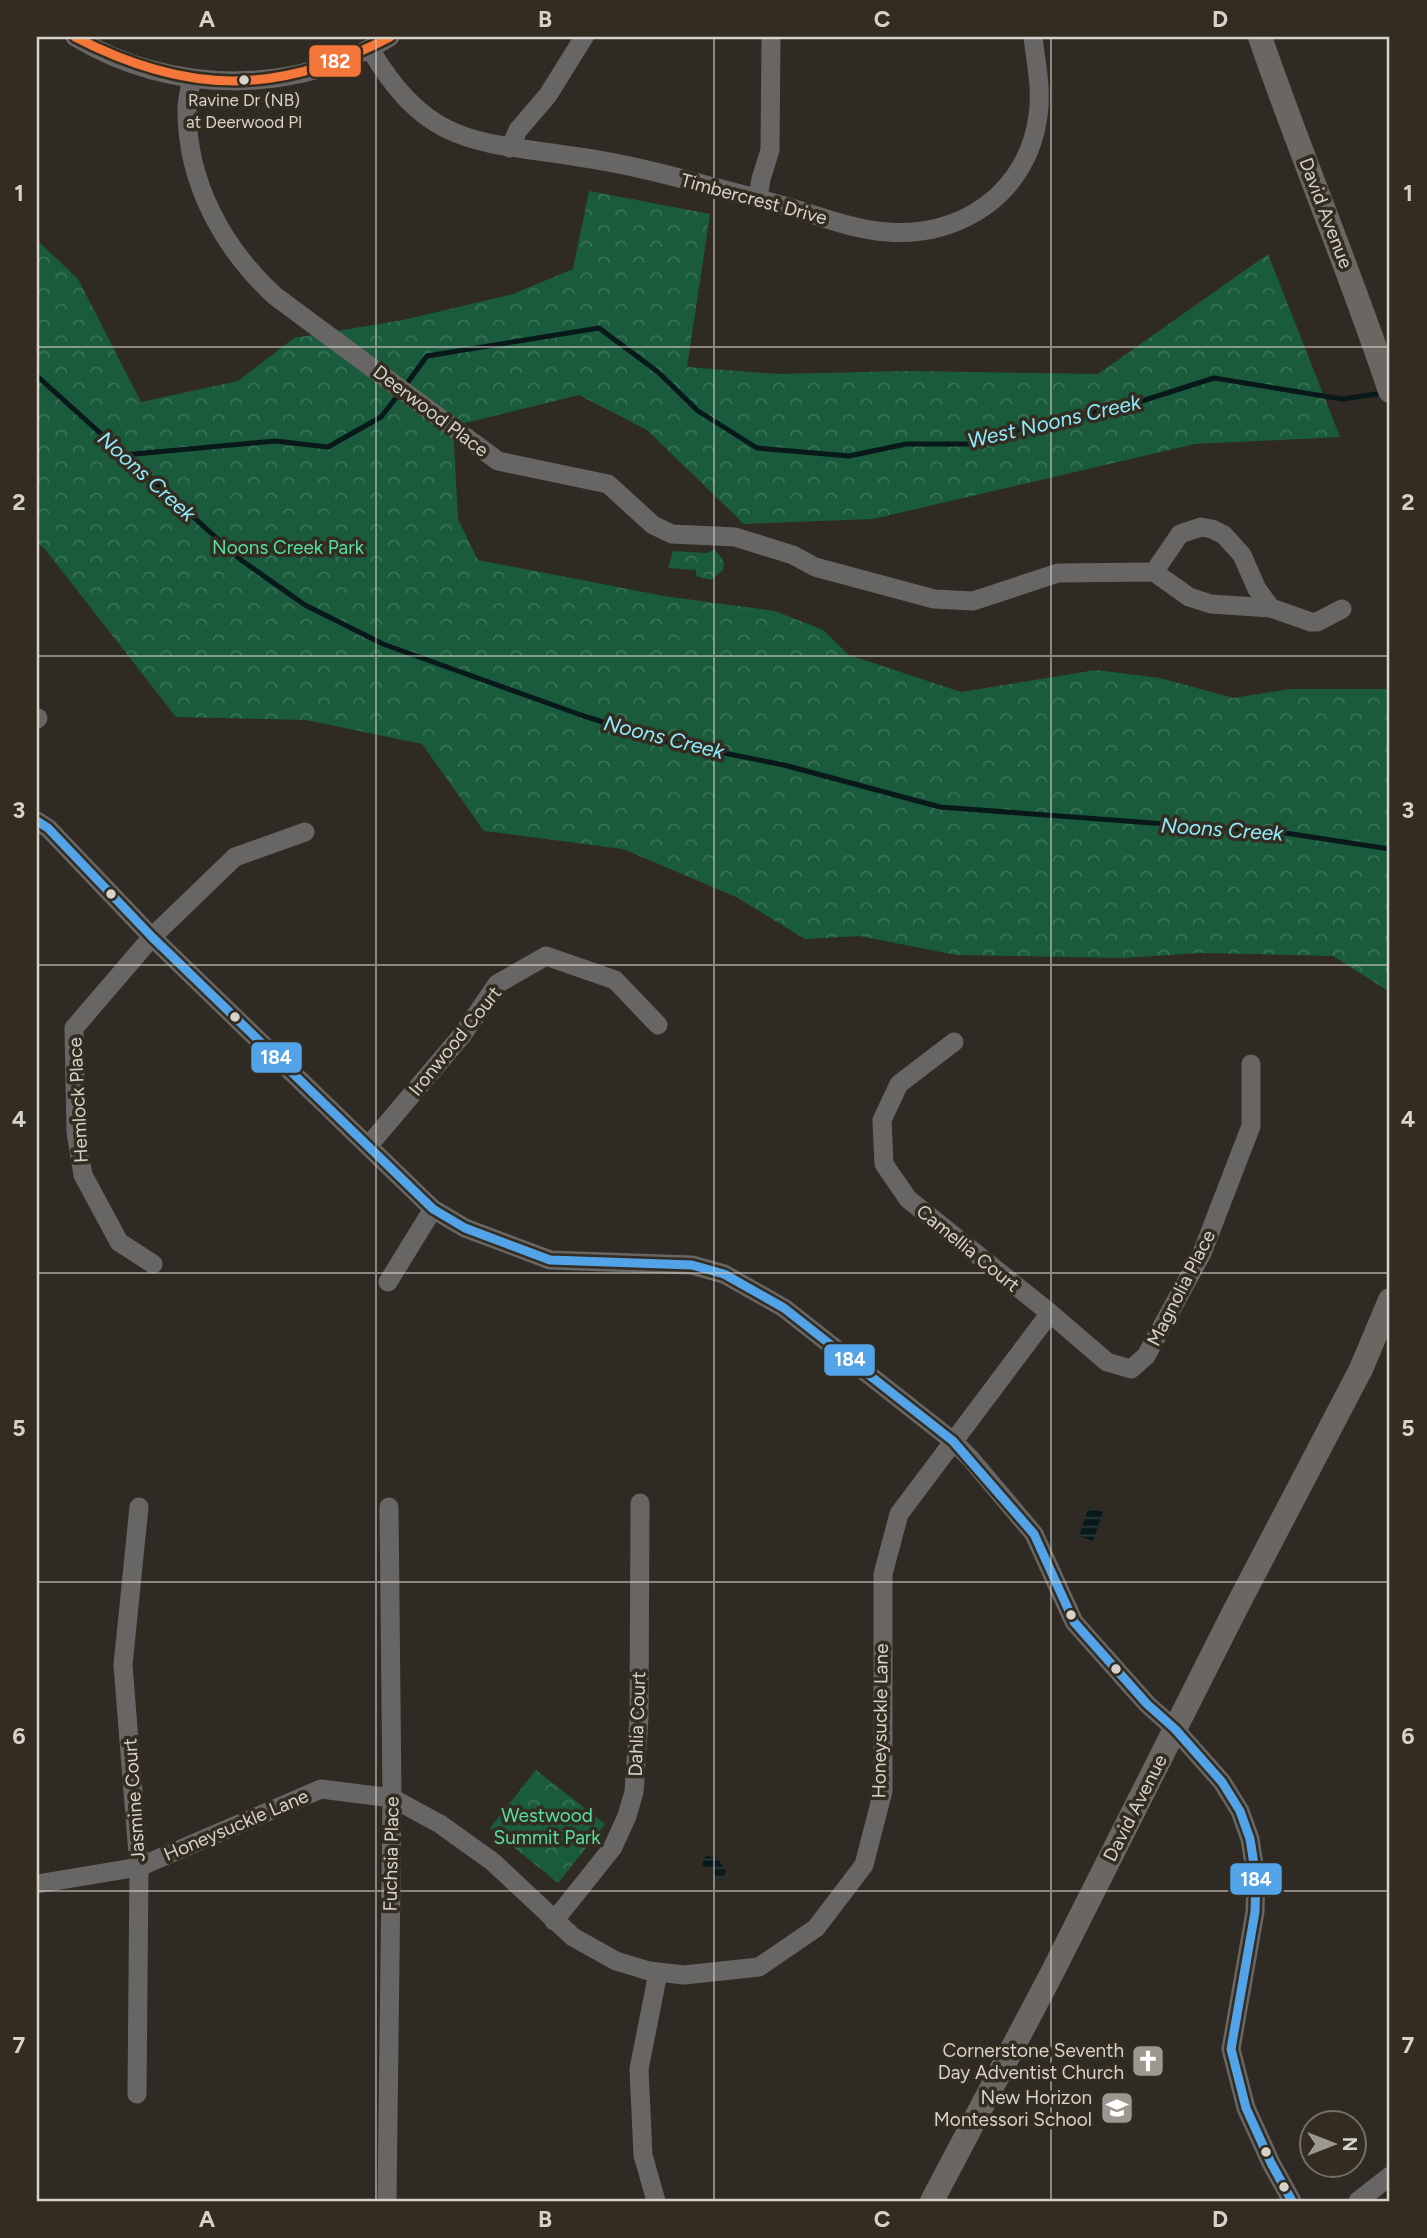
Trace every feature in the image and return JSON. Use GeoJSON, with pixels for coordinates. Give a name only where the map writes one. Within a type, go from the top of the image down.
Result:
{"type":"FeatureCollection","features":[{"type":"Feature","properties":{"kind":"main road","name":"David Avenue"},"geometry":{"type":"LineString","coordinates":[[1260,37],[1352,278],[1390,391]]}},
{"type":"Feature","properties":{"kind":"main road","name":"David Avenue"},"geometry":{"type":"LineString","coordinates":[[932,2201],[1052,1973],[1361,1369],[1390,1300]]}},
{"type":"Feature","properties":{"kind":"street"},"geometry":{"type":"LineString","coordinates":[[75,37],[119,60],[192,78],[216,81],[275,79],[315,71],[370,49],[390,37]]}},
{"type":"Feature","properties":{"kind":"street"},"geometry":{"type":"LineString","coordinates":[[510,148],[519,130],[548,95],[584,37]]}},
{"type":"Feature","properties":{"kind":"street"},"geometry":{"type":"LineString","coordinates":[[758,198],[770,150],[771,37]]}},
{"type":"Feature","properties":{"kind":"street","name":"Timbercrest Drive"},"geometry":{"type":"LineString","coordinates":[[370,49],[384,73],[406,101],[423,115],[457,135],[510,148],[582,157],[643,169],[758,198],[860,229],[909,233],[952,225],[976,213],[997,197],[1016,176],[1032,142],[1038,118],[1040,97],[1033,37]]}},
{"type":"Feature","properties":{"kind":"street","name":"Deerwood Place"},"geometry":{"type":"LineString","coordinates":[[192,78],[187,108],[191,145],[207,204],[230,247],[259,282],[275,296],[498,461],[608,484],[662,530],[672,534],[735,537],[793,555],[815,567],[934,599],[973,601],[1058,573],[1154,572]]}},
{"type":"Feature","properties":{"kind":"street"},"geometry":{"type":"LineString","coordinates":[[1271,608],[1257,589],[1242,555],[1224,535],[1212,529],[1201,527],[1180,534],[1154,572],[1189,597],[1210,604],[1271,608],[1311,622],[1317,622],[1342,609]]}},
{"type":"Feature","properties":{"kind":"street"},"geometry":{"type":"LineString","coordinates":[[37,821],[48,828],[152,937],[369,1144],[433,1209],[465,1228],[550,1260],[692,1265],[724,1274],[784,1308],[953,1441],[970,1458],[1034,1534],[1074,1622],[1222,1782],[1240,1811],[1250,1839],[1256,1877],[1255,1912],[1231,2049],[1246,2108],[1292,2201]]}},
{"type":"Feature","properties":{"kind":"street","name":"Hemlock Place"},"geometry":{"type":"LineString","coordinates":[[153,1264],[119,1242],[83,1175],[76,1132],[74,1028],[152,937],[235,856],[305,832]]}},
{"type":"Feature","properties":{"kind":"street","name":"Ironwood Court"},"geometry":{"type":"LineString","coordinates":[[369,1144],[463,1034],[497,984],[546,956],[615,980],[658,1025]]}},
{"type":"Feature","properties":{"kind":"street","name":"Camellia Court"},"geometry":{"type":"LineString","coordinates":[[954,1042],[899,1084],[882,1120],[884,1164],[908,1199],[1050,1313]]}},
{"type":"Feature","properties":{"kind":"street","name":"Magnolia Place"},"geometry":{"type":"LineString","coordinates":[[1050,1313],[1107,1362],[1131,1369],[1146,1356],[1202,1253],[1251,1126],[1251,1064]]}},
{"type":"Feature","properties":{"kind":"street"},"geometry":{"type":"LineString","coordinates":[[388,1282],[433,1209]]}},
{"type":"Feature","properties":{"kind":"street","name":"Honeysuckle Lane"},"geometry":{"type":"LineString","coordinates":[[37,1884],[139,1867],[321,1789],[391,1798],[440,1824],[493,1862],[573,1937],[597,1952],[632,1967],[657,1973],[700,1975],[759,1967],[816,1928],[864,1865],[883,1791],[883,1574],[899,1514],[1050,1313]]}},
{"type":"Feature","properties":{"kind":"street","name":"Dahlia Court"},"geometry":{"type":"LineString","coordinates":[[554,1921],[613,1847],[634,1792],[639,1717],[640,1503]]}},
{"type":"Feature","properties":{"kind":"street","name":"Jasmine Court"},"geometry":{"type":"LineString","coordinates":[[137,2094],[139,1867],[123,1665],[139,1507]]}},
{"type":"Feature","properties":{"kind":"street","name":"Fuchsia Place"},"geometry":{"type":"LineString","coordinates":[[387,2201],[391,1798],[389,1507]]}},
{"type":"Feature","properties":{"kind":"street"},"geometry":{"type":"LineString","coordinates":[[656,2201],[643,2155],[639,2069],[657,1973]]}},
{"type":"Feature","properties":{"kind":"street"},"geometry":{"type":"LineString","coordinates":[[1358,2201],[1390,2176]]}},
{"type":"Feature","properties":{"kind":"green space","name":"Noons Creek Park"},"geometry":{"type":"Polygon","coordinates":[[[589,191],[710,214],[687,367],[777,374],[907,371],[1098,374],[1268,254],[1340,437],[1195,444],[873,519],[744,524],[647,430],[579,395],[453,426],[458,519],[478,560],[664,596],[775,611],[823,630],[849,655],[961,692],[1096,670],[1160,678],[1233,698],[1290,689],[1390,689],[1390,992],[1333,956],[1200,953],[1122,958],[956,955],[860,936],[805,939],[736,897],[623,849],[484,831],[422,744],[306,720],[176,717],[44,548],[37,543],[37,240],[78,279],[141,402],[238,381],[294,338],[403,320],[513,294],[573,269],[589,191]]]}},
{"type":"Feature","properties":{"kind":"green space"},"geometry":{"type":"Polygon","coordinates":[[[715,549],[724,562],[723,570],[711,580],[696,576],[696,570],[668,568],[673,551],[707,553],[715,549]]]}},
{"type":"Feature","properties":{"kind":"green space","name":"Westwood Summit Park"},"geometry":{"type":"Polygon","coordinates":[[[536,1770],[605,1824],[558,1883],[490,1828],[536,1770]]]}},
{"type":"Feature","properties":{"kind":"shaded area"},"geometry":{"type":"Polygon","coordinates":[[[1089,1507],[1103,1512],[1093,1541],[1079,1536],[1089,1507]]]}},
{"type":"Feature","properties":{"kind":"shaded area"},"geometry":{"type":"Polygon","coordinates":[[[707,1856],[716,1858],[726,1870],[723,1878],[717,1878],[713,1870],[702,1865],[707,1856]]]}},
{"type":"Feature","properties":{"kind":"waterway","name":"West Noons Creek"},"geometry":{"type":"LineString","coordinates":[[405,386],[427,356],[599,328],[658,372],[698,411],[757,448],[849,456],[906,444],[971,444],[1049,421],[1123,407],[1214,378],[1342,399],[1384,393]]}},
{"type":"Feature","properties":{"kind":"waterway","name":"Noons Creek"},"geometry":{"type":"LineString","coordinates":[[37,376],[241,560],[305,605],[383,644],[581,715],[658,740],[784,765],[940,807],[1285,833],[1390,849]]}},
{"type":"Feature","properties":{"kind":"waterway","name":"West Noons Creek"},"geometry":{"type":"LineString","coordinates":[[124,455],[275,441],[328,447],[381,417],[399,394]]}},
{"type":"Feature","properties":{"kind":"transit line","name":"182"},"geometry":{"type":"LineString","coordinates":[[75,37],[116,56],[156,70],[194,78],[232,81],[271,78],[309,70],[349,56],[390,37]]}},
{"type":"Feature","properties":{"kind":"transit line","name":"184"},"geometry":{"type":"LineString","coordinates":[[37,821],[48,828],[152,937],[433,1209],[465,1228],[550,1260],[692,1265],[724,1274],[784,1308],[953,1441],[1034,1534],[1074,1622],[1222,1782],[1240,1811],[1250,1839],[1256,1877],[1255,1912],[1231,2049],[1246,2108],[1292,2201]]}},
{"type":"Feature","properties":{"kind":"place","name":"Ravine Dr (NB) at Deerwood Pl"},"geometry":{"type":"Point","coordinates":[244,80]}},
{"type":"Feature","properties":{"kind":"place","name":"Cornerstone Seventh Day Adventist Church"},"geometry":{"type":"Point","coordinates":[1148,2061]}},
{"type":"Feature","properties":{"kind":"place","name":"New Horizon Montessori School"},"geometry":{"type":"Point","coordinates":[1117,2108]}}]}
